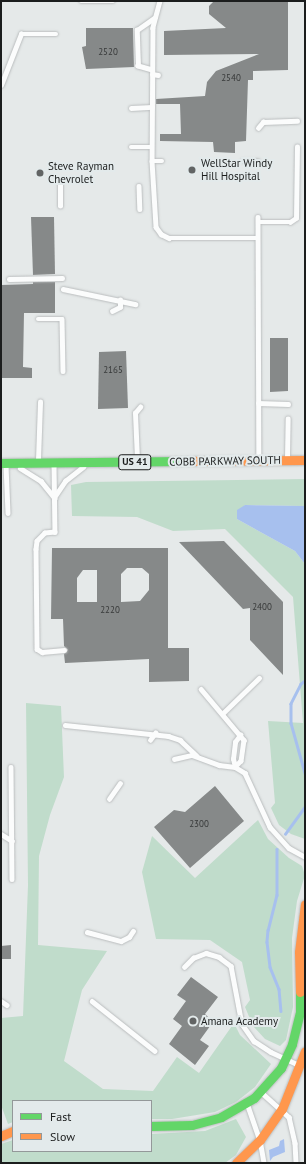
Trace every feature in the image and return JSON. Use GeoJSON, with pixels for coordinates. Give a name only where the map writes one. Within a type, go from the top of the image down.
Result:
{"type":"FeatureCollection","features":[{"type":"Feature","properties":{"kind":"street","name":"COBB PARKWAY SOUTH"},"geometry":{"type":"LineString","coordinates":[[6,463],[305,460]]}},
{"type":"Feature","properties":{"kind":"street"},"geometry":{"type":"LineString","coordinates":[[152,1126],[202,1123],[221,1117],[247,1103],[260,1092],[285,1060],[300,1012],[299,952],[305,904]]}},
{"type":"Feature","properties":{"kind":"street"},"geometry":{"type":"LineString","coordinates":[[236,1163],[260,1140],[282,1109],[301,1065],[305,1051]]}},
{"type":"Feature","properties":{"kind":"street"},"geometry":{"type":"LineString","coordinates":[[1,1136],[12,1131]]}},
{"type":"Feature","properties":{"kind":"lane"},"geometry":{"type":"LineString","coordinates":[[80,1],[113,1]]}},
{"type":"Feature","properties":{"kind":"lane"},"geometry":{"type":"LineString","coordinates":[[160,1],[154,18],[152,72],[154,221],[160,234],[172,238],[257,238]]}},
{"type":"Feature","properties":{"kind":"lane"},"geometry":{"type":"LineString","coordinates":[[154,18],[138,30],[138,66],[158,75]]}},
{"type":"Feature","properties":{"kind":"lane"},"geometry":{"type":"LineString","coordinates":[[1,85],[21,34],[56,34]]}},
{"type":"Feature","properties":{"kind":"lane"},"geometry":{"type":"LineString","coordinates":[[131,108],[152,107]]}},
{"type":"Feature","properties":{"kind":"lane"},"geometry":{"type":"LineString","coordinates":[[258,128],[263,122],[297,121]]}},
{"type":"Feature","properties":{"kind":"lane"},"geometry":{"type":"LineString","coordinates":[[131,147],[152,147]]}},
{"type":"Feature","properties":{"kind":"lane"},"geometry":{"type":"LineString","coordinates":[[258,222],[290,222],[296,218],[297,147]]}},
{"type":"Feature","properties":{"kind":"lane"},"geometry":{"type":"LineString","coordinates":[[152,161],[162,161]]}},
{"type":"Feature","properties":{"kind":"lane"},"geometry":{"type":"LineString","coordinates":[[243,161],[258,161]]}},
{"type":"Feature","properties":{"kind":"lane"},"geometry":{"type":"LineString","coordinates":[[60,184],[60,206]]}},
{"type":"Feature","properties":{"kind":"lane"},"geometry":{"type":"LineString","coordinates":[[139,186],[140,209]]}},
{"type":"Feature","properties":{"kind":"lane"},"geometry":{"type":"LineString","coordinates":[[258,216],[259,461]]}},
{"type":"Feature","properties":{"kind":"lane"},"geometry":{"type":"LineString","coordinates":[[9,279],[62,278]]}},
{"type":"Feature","properties":{"kind":"lane"},"geometry":{"type":"LineString","coordinates":[[63,289],[135,304]]}},
{"type":"Feature","properties":{"kind":"lane"},"geometry":{"type":"LineString","coordinates":[[112,311],[120,307],[120,300]]}},
{"type":"Feature","properties":{"kind":"lane"},"geometry":{"type":"LineString","coordinates":[[38,319],[62,319],[63,371]]}},
{"type":"Feature","properties":{"kind":"lane"},"geometry":{"type":"LineString","coordinates":[[38,463],[40,402]]}},
{"type":"Feature","properties":{"kind":"lane"},"geometry":{"type":"LineString","coordinates":[[258,403],[288,404]]}},
{"type":"Feature","properties":{"kind":"lane"},"geometry":{"type":"LineString","coordinates":[[137,462],[135,413],[140,407]]}},
{"type":"Feature","properties":{"kind":"lane"},"geometry":{"type":"LineString","coordinates":[[287,460],[288,420]]}},
{"type":"Feature","properties":{"kind":"lane"},"geometry":{"type":"LineString","coordinates":[[54,498],[65,481],[90,462]]}},
{"type":"Feature","properties":{"kind":"lane"},"geometry":{"type":"LineString","coordinates":[[8,513],[6,463],[41,481],[54,498]]}},
{"type":"Feature","properties":{"kind":"lane"},"geometry":{"type":"LineString","coordinates":[[54,463],[55,532],[45,533],[37,541],[36,549],[37,649],[42,652],[64,650]]}},
{"type":"Feature","properties":{"kind":"lane"},"geometry":{"type":"LineString","coordinates":[[223,713],[259,678]]}},
{"type":"Feature","properties":{"kind":"lane"},"geometry":{"type":"LineString","coordinates":[[201,689],[223,713],[244,740],[241,761],[235,767]]}},
{"type":"Feature","properties":{"kind":"lane"},"geometry":{"type":"LineString","coordinates":[[65,725],[115,731],[154,733],[180,740],[198,757]]}},
{"type":"Feature","properties":{"kind":"lane"},"geometry":{"type":"LineString","coordinates":[[150,740],[154,733]]}},
{"type":"Feature","properties":{"kind":"lane"},"geometry":{"type":"LineString","coordinates":[[235,767],[233,759],[235,742],[240,735]]}},
{"type":"Feature","properties":{"kind":"lane"},"geometry":{"type":"LineString","coordinates":[[174,759],[184,756],[198,757],[235,767],[245,773],[270,827],[289,848],[305,857]]}},
{"type":"Feature","properties":{"kind":"lane"},"geometry":{"type":"LineString","coordinates":[[11,767],[12,879]]}},
{"type":"Feature","properties":{"kind":"lane"},"geometry":{"type":"LineString","coordinates":[[109,799],[120,783]]}},
{"type":"Feature","properties":{"kind":"lane"},"geometry":{"type":"LineString","coordinates":[[1,834],[12,841]]}},
{"type":"Feature","properties":{"kind":"lane"},"geometry":{"type":"LineString","coordinates":[[87,932],[110,940],[121,941],[129,937],[133,931]]}},
{"type":"Feature","properties":{"kind":"lane"},"geometry":{"type":"LineString","coordinates":[[184,967],[193,958],[206,953],[219,957],[231,966],[242,1024],[254,1041],[285,1060],[301,1065]]}},
{"type":"Feature","properties":{"kind":"lane"},"geometry":{"type":"LineString","coordinates":[[1,1001],[7,1005]]}},
{"type":"Feature","properties":{"kind":"lane"},"geometry":{"type":"LineString","coordinates":[[92,1001],[155,1050]]}},
{"type":"Feature","properties":{"kind":"lane"},"geometry":{"type":"LineString","coordinates":[[260,1092],[282,1109],[289,1117],[293,1129],[296,1163]]}},
{"type":"Feature","properties":{"kind":"lane"},"geometry":{"type":"LineString","coordinates":[[247,1103],[260,1140],[264,1163]]}},
{"type":"Feature","properties":{"kind":"green space"},"geometry":{"type":"Polygon","coordinates":[[[305,479],[305,506],[245,505],[237,519],[295,551],[305,564],[305,839],[291,834],[279,825],[271,808],[275,803],[268,721],[303,723],[293,597],[225,529],[173,531],[137,517],[72,516],[71,485],[86,482],[305,479]]]}},
{"type":"Feature","properties":{"kind":"green space"},"geometry":{"type":"Polygon","coordinates":[[[26,703],[61,706],[64,777],[50,815],[39,856],[38,945],[107,951],[82,990],[64,1061],[103,1089],[153,1091],[177,1057],[199,1073],[234,1023],[240,1035],[271,1064],[255,1087],[236,1102],[215,1112],[172,1119],[152,1119],[152,1100],[12,1100],[12,1122],[8,1124],[1,1105],[1,1018],[23,1016],[28,885],[26,703]]]}},
{"type":"Feature","properties":{"kind":"green space"},"geometry":{"type":"Polygon","coordinates":[[[258,820],[268,839],[289,858],[302,866],[305,875],[297,901],[292,938],[293,1007],[286,1040],[280,1046],[265,1039],[253,1026],[245,1007],[250,1000],[242,962],[210,940],[156,939],[142,872],[152,836],[195,878],[258,820]]]}},
{"type":"Feature","properties":{"kind":"green space"},"geometry":{"type":"Polygon","coordinates":[[[236,1119],[246,1137],[236,1155],[225,1163],[1,1163],[1,1144],[12,1140],[12,1152],[152,1152],[152,1134],[205,1131],[236,1119]]]}},
{"type":"Feature","properties":{"kind":"water"},"geometry":{"type":"Polygon","coordinates":[[[245,505],[305,506],[305,564],[295,551],[237,519],[237,510],[245,505]]]}},
{"type":"Feature","properties":{"kind":"water"},"geometry":{"type":"Polygon","coordinates":[[[284,1139],[285,1152],[273,1157],[270,1161],[269,1150],[279,1146],[280,1141],[284,1139]]]}},
{"type":"Feature","properties":{"kind":"building"},"geometry":{"type":"Polygon","coordinates":[[[214,1],[288,1],[288,70],[253,71],[253,80],[248,80],[246,141],[235,142],[235,153],[214,152],[213,142],[160,141],[160,134],[181,134],[180,104],[156,104],[156,99],[205,96],[207,82],[216,71],[259,54],[164,55],[164,31],[226,28],[209,14],[209,6],[214,1]]]}},
{"type":"Feature","properties":{"kind":"building"},"geometry":{"type":"Polygon","coordinates":[[[86,28],[133,28],[134,67],[86,69],[82,47],[86,46],[86,28]]]}},
{"type":"Feature","properties":{"kind":"building"},"geometry":{"type":"Polygon","coordinates":[[[31,217],[54,217],[55,274],[33,275],[31,217]]]}},
{"type":"Feature","properties":{"kind":"building"},"geometry":{"type":"Polygon","coordinates":[[[33,282],[55,282],[55,313],[24,313],[23,367],[32,368],[32,378],[1,378],[1,285],[33,284],[33,282]]]}},
{"type":"Feature","properties":{"kind":"building"},"geometry":{"type":"Polygon","coordinates":[[[270,338],[288,338],[288,391],[270,392],[270,338]]]}},
{"type":"Feature","properties":{"kind":"building"},"geometry":{"type":"Polygon","coordinates":[[[126,351],[128,408],[98,409],[99,352],[126,351]]]}},
{"type":"Feature","properties":{"kind":"building"},"geometry":{"type":"Polygon","coordinates":[[[224,541],[283,602],[283,675],[250,640],[250,608],[243,609],[179,542],[224,541]]]}},
{"type":"Feature","properties":{"kind":"building"},"geometry":{"type":"Polygon","coordinates":[[[52,548],[168,548],[168,648],[189,648],[189,681],[149,682],[149,659],[65,663],[64,654],[68,650],[64,646],[63,619],[51,619],[52,548]],[[127,568],[121,574],[121,602],[140,601],[149,590],[149,574],[142,568],[127,568]],[[83,570],[77,578],[77,602],[97,602],[97,570],[83,570]]]}},
{"type":"Feature","properties":{"kind":"building"},"geometry":{"type":"Polygon","coordinates":[[[215,786],[244,821],[190,868],[154,827],[174,810],[185,812],[215,786]]]}},
{"type":"Feature","properties":{"kind":"building"},"geometry":{"type":"Polygon","coordinates":[[[11,945],[11,959],[1,959],[1,946],[11,945]]]}},
{"type":"Feature","properties":{"kind":"building","name":"Amana Academy"},"geometry":{"type":"Polygon","coordinates":[[[191,977],[218,997],[205,1014],[213,1022],[200,1040],[209,1046],[195,1065],[169,1044],[182,1026],[173,1019],[186,1001],[177,995],[191,977]]]}},
{"type":"Feature","properties":{"kind":"waterway"},"geometry":{"type":"LineString","coordinates":[[305,681],[301,684],[291,704],[291,723],[305,773]]}},
{"type":"Feature","properties":{"kind":"waterway"},"geometry":{"type":"LineString","coordinates":[[285,834],[305,806]]}},
{"type":"Feature","properties":{"kind":"waterway"},"geometry":{"type":"LineString","coordinates":[[277,849],[277,895],[268,930],[267,942],[270,967],[279,989],[281,1011]]}},
{"type":"Feature","properties":{"kind":"traffic: fast"},"geometry":{"type":"LineString","coordinates":[[1,463],[184,461]]}},
{"type":"Feature","properties":{"kind":"traffic: fast"},"geometry":{"type":"LineString","coordinates":[[152,1126],[192,1125],[221,1117],[254,1098],[281,1068],[292,1044],[300,1012],[300,992]]}},
{"type":"Feature","properties":{"kind":"traffic: slow"},"geometry":{"type":"LineString","coordinates":[[184,461],[305,460]]}},
{"type":"Feature","properties":{"kind":"traffic: slow"},"geometry":{"type":"LineString","coordinates":[[300,992],[299,952],[305,904]]}},
{"type":"Feature","properties":{"kind":"traffic: slow"},"geometry":{"type":"LineString","coordinates":[[236,1163],[260,1140],[282,1109],[305,1051]]}},
{"type":"Feature","properties":{"kind":"traffic: slow"},"geometry":{"type":"LineString","coordinates":[[1,1136],[12,1131]]}},
{"type":"Feature","properties":{"kind":"place","name":"WellStar Windy Hill Hospital"},"geometry":{"type":"Point","coordinates":[192,170]}},
{"type":"Feature","properties":{"kind":"place","name":"Steve Rayman Chevrolet"},"geometry":{"type":"Point","coordinates":[40,173]}},
{"type":"Feature","properties":{"kind":"place","name":"Amana Academy"},"geometry":{"type":"Point","coordinates":[193,1021]}}]}
